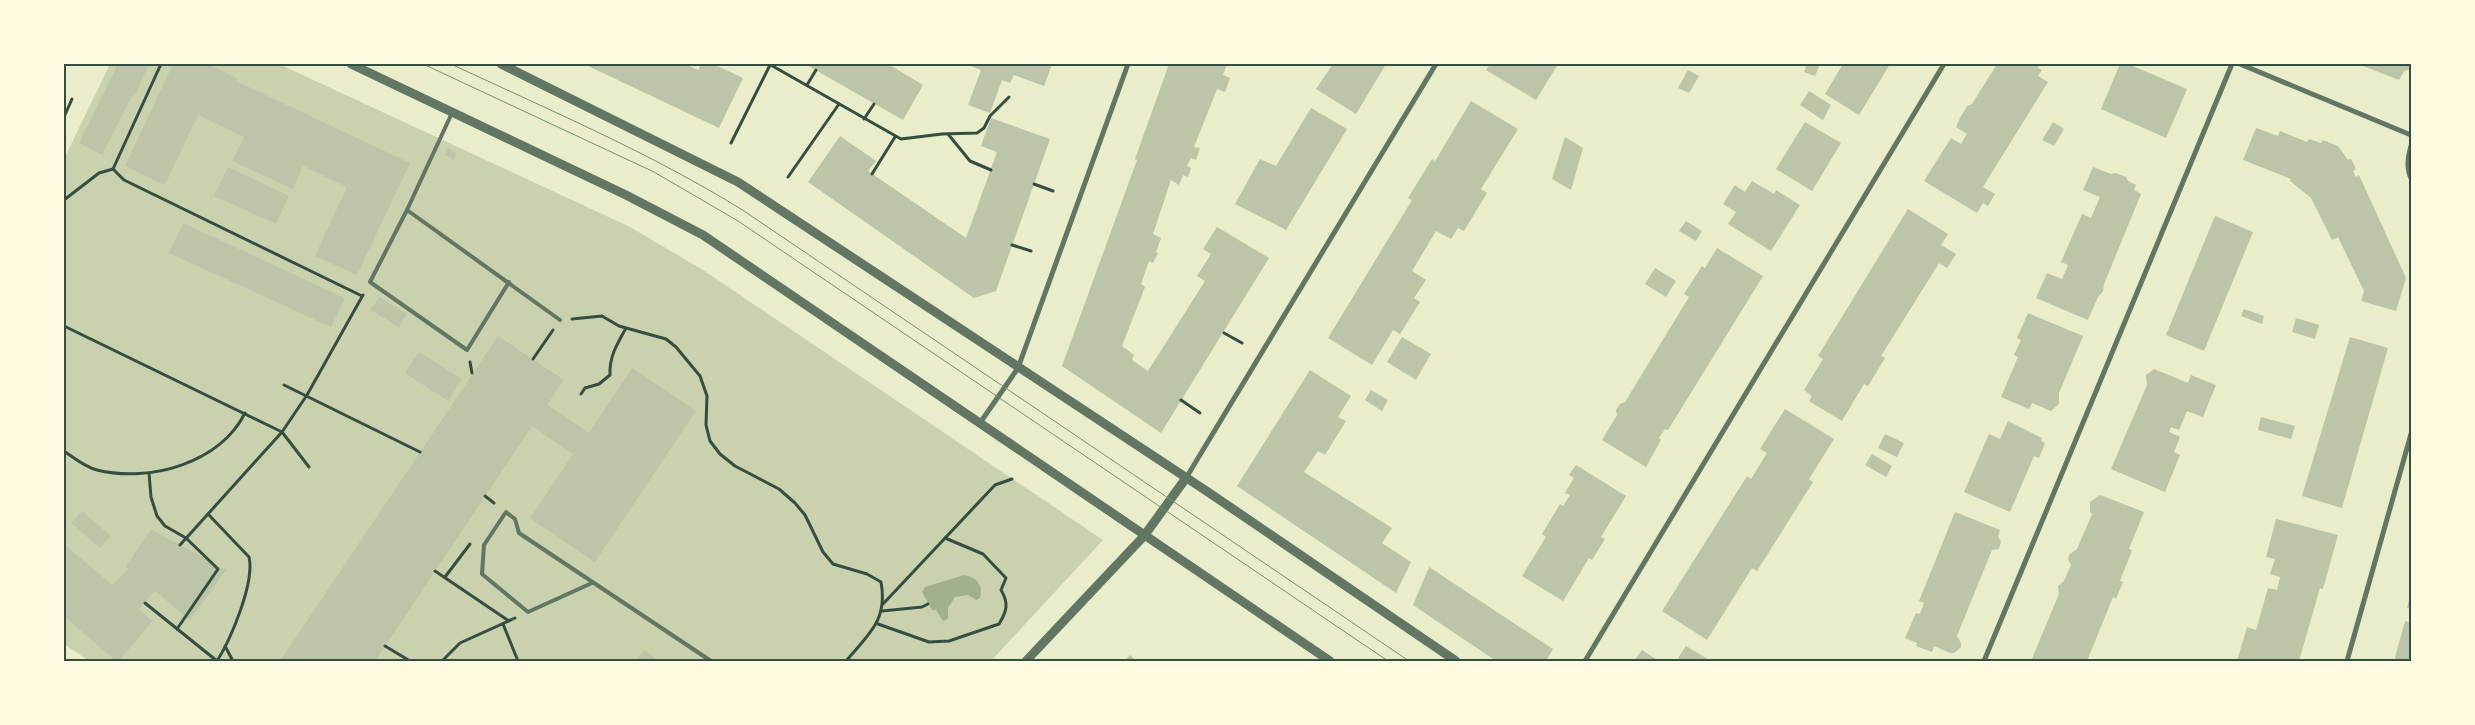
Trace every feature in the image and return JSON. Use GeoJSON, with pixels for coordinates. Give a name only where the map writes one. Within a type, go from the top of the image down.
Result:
{"type":"FeatureCollection","features":[{"type":"Feature","properties":{"kind":"street"},"geometry":{"type":"LineString","coordinates":[[351,64],[453,110],[703,235],[1330,661]]}},
{"type":"Feature","properties":{"kind":"street"},"geometry":{"type":"LineString","coordinates":[[501,64],[738,182],[1186,478],[1456,661]]}},
{"type":"Feature","properties":{"kind":"street"},"geometry":{"type":"LineString","coordinates":[[980,424],[1018,368],[1128,64]]}},
{"type":"Feature","properties":{"kind":"street"},"geometry":{"type":"LineString","coordinates":[[1026,661],[1144,536],[1186,478],[1436,64]]}},
{"type":"Feature","properties":{"kind":"street"},"geometry":{"type":"LineString","coordinates":[[1584,661],[1944,64]]}},
{"type":"Feature","properties":{"kind":"street"},"geometry":{"type":"LineString","coordinates":[[1984,661],[2232,64]]}},
{"type":"Feature","properties":{"kind":"street"},"geometry":{"type":"LineString","coordinates":[[2240,64],[2411,135]]}},
{"type":"Feature","properties":{"kind":"street"},"geometry":{"type":"LineString","coordinates":[[2411,146],[2408,155],[2408,172],[2411,178]]}},
{"type":"Feature","properties":{"kind":"street"},"geometry":{"type":"LineString","coordinates":[[2348,661],[2411,434]]}},
{"type":"Feature","properties":{"kind":"lane"},"geometry":{"type":"LineString","coordinates":[[453,110],[407,210],[370,282],[467,350],[508,282]]}},
{"type":"Feature","properties":{"kind":"lane"},"geometry":{"type":"LineString","coordinates":[[407,210],[560,320]]}},
{"type":"Feature","properties":{"kind":"lane"},"geometry":{"type":"LineString","coordinates":[[592,583],[528,612],[482,574],[484,545],[506,512],[515,519],[519,533],[711,661]]}},
{"type":"Feature","properties":{"kind":"path"},"geometry":{"type":"LineString","coordinates":[[64,200],[99,173],[113,169],[161,64]]}},
{"type":"Feature","properties":{"kind":"path"},"geometry":{"type":"LineString","coordinates":[[731,143],[769,64],[901,139],[977,133],[984,128],[990,116],[1009,97]]}},
{"type":"Feature","properties":{"kind":"path"},"geometry":{"type":"LineString","coordinates":[[807,85],[816,70]]}},
{"type":"Feature","properties":{"kind":"path"},"geometry":{"type":"LineString","coordinates":[[64,117],[72,99]]}},
{"type":"Feature","properties":{"kind":"path"},"geometry":{"type":"LineString","coordinates":[[788,177],[839,104]]}},
{"type":"Feature","properties":{"kind":"path"},"geometry":{"type":"LineString","coordinates":[[864,119],[874,104]]}},
{"type":"Feature","properties":{"kind":"path"},"geometry":{"type":"LineString","coordinates":[[948,134],[970,161],[991,170]]}},
{"type":"Feature","properties":{"kind":"path"},"geometry":{"type":"LineString","coordinates":[[872,174],[895,137]]}},
{"type":"Feature","properties":{"kind":"path"},"geometry":{"type":"LineString","coordinates":[[113,169],[124,180],[362,296]]}},
{"type":"Feature","properties":{"kind":"path"},"geometry":{"type":"LineString","coordinates":[[1034,184],[1053,191]]}},
{"type":"Feature","properties":{"kind":"path"},"geometry":{"type":"LineString","coordinates":[[1012,245],[1031,251]]}},
{"type":"Feature","properties":{"kind":"path"},"geometry":{"type":"LineString","coordinates":[[180,545],[282,432],[307,395],[370,282]]}},
{"type":"Feature","properties":{"kind":"path"},"geometry":{"type":"LineString","coordinates":[[533,359],[560,320],[602,316],[626,328],[666,339],[676,347],[700,376],[707,396],[706,425],[710,441],[720,454],[735,466],[779,489],[795,503],[805,515],[824,552],[833,564],[866,574],[881,582],[883,604],[878,624],[846,661]]}},
{"type":"Feature","properties":{"kind":"path"},"geometry":{"type":"LineString","coordinates":[[64,326],[246,412],[282,432],[309,467]]}},
{"type":"Feature","properties":{"kind":"path"},"geometry":{"type":"LineString","coordinates":[[581,394],[585,388],[598,384],[610,375],[609,364],[614,349],[626,328]]}},
{"type":"Feature","properties":{"kind":"path"},"geometry":{"type":"LineString","coordinates":[[1224,332],[1242,344]]}},
{"type":"Feature","properties":{"kind":"path"},"geometry":{"type":"LineString","coordinates":[[284,385],[420,452]]}},
{"type":"Feature","properties":{"kind":"path"},"geometry":{"type":"LineString","coordinates":[[1181,400],[1200,412]]}},
{"type":"Feature","properties":{"kind":"path"},"geometry":{"type":"LineString","coordinates":[[64,451],[80,463],[97,470],[149,473],[185,466],[237,428],[246,412]]}},
{"type":"Feature","properties":{"kind":"path"},"geometry":{"type":"LineString","coordinates":[[149,473],[151,497],[157,516],[166,526],[186,538],[218,569],[178,628]]}},
{"type":"Feature","properties":{"kind":"path"},"geometry":{"type":"LineString","coordinates":[[883,604],[995,486],[1012,478]]}},
{"type":"Feature","properties":{"kind":"path"},"geometry":{"type":"LineString","coordinates":[[485,496],[494,503]]}},
{"type":"Feature","properties":{"kind":"path"},"geometry":{"type":"LineString","coordinates":[[145,603],[217,661],[248,591],[251,566],[248,557],[208,514]]}},
{"type":"Feature","properties":{"kind":"path"},"geometry":{"type":"LineString","coordinates":[[878,624],[929,642],[948,641],[999,624],[1006,612],[1006,599],[1001,590],[1006,578],[983,554],[969,550],[945,538]]}},
{"type":"Feature","properties":{"kind":"path"},"geometry":{"type":"LineString","coordinates":[[445,577],[468,544]]}},
{"type":"Feature","properties":{"kind":"path"},"geometry":{"type":"LineString","coordinates":[[435,570],[509,621]]}},
{"type":"Feature","properties":{"kind":"path"},"geometry":{"type":"LineString","coordinates":[[882,611],[922,607],[928,604]]}},
{"type":"Feature","properties":{"kind":"path"},"geometry":{"type":"LineString","coordinates":[[442,661],[460,643],[528,612]]}},
{"type":"Feature","properties":{"kind":"path"},"geometry":{"type":"LineString","coordinates":[[502,624],[518,661]]}},
{"type":"Feature","properties":{"kind":"path"},"geometry":{"type":"LineString","coordinates":[[225,646],[233,661]]}},
{"type":"Feature","properties":{"kind":"path"},"geometry":{"type":"LineString","coordinates":[[385,646],[410,661]]}},
{"type":"Feature","properties":{"kind":"shaded area"},"geometry":{"type":"Polygon","coordinates":[[[110,64],[279,64],[630,227],[703,270],[1103,540],[991,661],[89,661],[64,644],[64,159],[110,64]]]}},
{"type":"Feature","properties":{"kind":"shaded area"},"geometry":{"type":"Polygon","coordinates":[[[964,575],[978,582],[981,589],[980,598],[976,600],[968,595],[955,597],[948,608],[948,619],[943,621],[936,610],[932,610],[922,592],[925,587],[964,575]]]}},
{"type":"Feature","properties":{"kind":"building"},"geometry":{"type":"Polygon","coordinates":[[[118,64],[149,64],[134,97],[132,96],[102,155],[79,143],[118,64]]]}},
{"type":"Feature","properties":{"kind":"building"},"geometry":{"type":"Polygon","coordinates":[[[173,64],[208,64],[237,78],[236,81],[410,163],[357,275],[315,256],[347,187],[303,166],[293,189],[232,161],[244,137],[198,115],[165,185],[125,166],[173,64]]]}},
{"type":"Feature","properties":{"kind":"building"},"geometry":{"type":"Polygon","coordinates":[[[584,64],[686,64],[698,70],[701,64],[713,64],[743,78],[719,128],[584,64]]]}},
{"type":"Feature","properties":{"kind":"building"},"geometry":{"type":"Polygon","coordinates":[[[805,64],[888,64],[923,85],[903,120],[805,64]]]}},
{"type":"Feature","properties":{"kind":"building"},"geometry":{"type":"Polygon","coordinates":[[[966,64],[1052,64],[1044,86],[1014,75],[1010,83],[1002,80],[990,113],[968,105],[981,70],[966,64]]]}},
{"type":"Feature","properties":{"kind":"building"},"geometry":{"type":"Polygon","coordinates":[[[1169,64],[1227,64],[1223,75],[1230,78],[1225,92],[1217,89],[1194,147],[1200,148],[1196,160],[1191,158],[1187,166],[1191,168],[1188,177],[1183,175],[1179,185],[1171,180],[1153,234],[1161,238],[1156,252],[1158,253],[1153,263],[1149,261],[1141,284],[1145,287],[1122,346],[1134,355],[1132,360],[1148,371],[1205,281],[1197,276],[1211,254],[1203,249],[1217,227],[1269,258],[1161,433],[1062,366],[1137,160],[1135,159],[1169,64]]]}},
{"type":"Feature","properties":{"kind":"building"},"geometry":{"type":"Polygon","coordinates":[[[1333,64],[1386,64],[1356,114],[1316,89],[1333,64]]]}},
{"type":"Feature","properties":{"kind":"building"},"geometry":{"type":"Polygon","coordinates":[[[1490,64],[1558,64],[1536,100],[1486,70],[1490,64]]]}},
{"type":"Feature","properties":{"kind":"building"},"geometry":{"type":"Polygon","coordinates":[[[1807,64],[1820,64],[1815,76],[1804,72],[1807,64]]]}},
{"type":"Feature","properties":{"kind":"building"},"geometry":{"type":"Polygon","coordinates":[[[1843,64],[1890,64],[1859,115],[1825,94],[1843,64]]]}},
{"type":"Feature","properties":{"kind":"building"},"geometry":{"type":"Polygon","coordinates":[[[1997,64],[2037,64],[2039,65],[2038,68],[2042,70],[2038,76],[2048,82],[1983,187],[1995,194],[1988,206],[1983,203],[1977,213],[1924,181],[1951,138],[1961,144],[1967,134],[1956,127],[1960,118],[1967,106],[1972,104],[1997,64]]]}},
{"type":"Feature","properties":{"kind":"building"},"geometry":{"type":"Polygon","coordinates":[[[2120,64],[2128,64],[2187,89],[2166,138],[2101,109],[2120,64]]]}},
{"type":"Feature","properties":{"kind":"building"},"geometry":{"type":"Polygon","coordinates":[[[2358,64],[2411,64],[2411,69],[2404,71],[2399,80],[2358,64]]]}},
{"type":"Feature","properties":{"kind":"building"},"geometry":{"type":"Polygon","coordinates":[[[1688,70],[1699,76],[1689,93],[1678,88],[1688,70]]]}},
{"type":"Feature","properties":{"kind":"building"},"geometry":{"type":"Polygon","coordinates":[[[1809,91],[1831,105],[1823,120],[1800,105],[1809,91]]]}},
{"type":"Feature","properties":{"kind":"building"},"geometry":{"type":"Polygon","coordinates":[[[1471,101],[1518,129],[1481,189],[1487,193],[1464,231],[1458,228],[1451,239],[1436,231],[1412,271],[1426,280],[1414,298],[1420,302],[1400,334],[1393,330],[1372,365],[1328,338],[1412,200],[1408,198],[1432,159],[1435,161],[1471,101]]]}},
{"type":"Feature","properties":{"kind":"building"},"geometry":{"type":"Polygon","coordinates":[[[1311,108],[1347,129],[1286,230],[1235,204],[1260,159],[1276,166],[1311,108]]]}},
{"type":"Feature","properties":{"kind":"building"},"geometry":{"type":"Polygon","coordinates":[[[991,118],[1050,139],[996,291],[974,298],[808,182],[840,136],[876,161],[868,171],[966,238],[997,152],[981,146],[991,118]]]}},
{"type":"Feature","properties":{"kind":"building"},"geometry":{"type":"Polygon","coordinates":[[[1805,122],[1841,143],[1812,191],[1776,169],[1805,122]]]}},
{"type":"Feature","properties":{"kind":"building"},"geometry":{"type":"Polygon","coordinates":[[[2053,122],[2064,129],[2054,146],[2042,140],[2053,122]]]}},
{"type":"Feature","properties":{"kind":"building"},"geometry":{"type":"Polygon","coordinates":[[[2256,128],[2278,136],[2280,131],[2307,142],[2309,139],[2321,143],[2323,140],[2338,146],[2348,160],[2351,159],[2356,169],[2353,171],[2356,177],[2359,175],[2406,278],[2396,311],[2361,301],[2364,291],[2338,237],[2332,240],[2311,198],[2290,181],[2291,179],[2243,160],[2256,128]]]}},
{"type":"Feature","properties":{"kind":"building"},"geometry":{"type":"Polygon","coordinates":[[[1565,137],[1583,148],[1571,190],[1552,179],[1565,137]]]}},
{"type":"Feature","properties":{"kind":"building"},"geometry":{"type":"Polygon","coordinates":[[[448,148],[457,153],[454,160],[445,155],[448,148]]]}},
{"type":"Feature","properties":{"kind":"building"},"geometry":{"type":"Polygon","coordinates":[[[228,167],[289,196],[276,224],[214,196],[228,167]]]}},
{"type":"Feature","properties":{"kind":"building"},"geometry":{"type":"Polygon","coordinates":[[[2093,167],[2126,177],[2128,181],[2136,185],[2134,190],[2141,194],[2104,284],[2103,291],[2098,297],[2088,320],[2036,298],[2047,273],[2062,279],[2068,265],[2061,262],[2082,214],[2091,218],[2100,197],[2083,190],[2093,167]]]}},
{"type":"Feature","properties":{"kind":"building"},"geometry":{"type":"Polygon","coordinates":[[[1752,181],[1774,194],[1776,190],[1800,205],[1771,251],[1728,224],[1736,212],[1723,204],[1735,185],[1745,192],[1752,181]]]}},
{"type":"Feature","properties":{"kind":"building"},"geometry":{"type":"Polygon","coordinates":[[[1908,209],[1948,234],[1941,245],[1956,254],[1947,268],[1939,263],[1881,356],[1885,358],[1868,386],[1864,384],[1842,421],[1809,401],[1812,396],[1804,390],[1823,359],[1818,356],[1908,209]]]}},
{"type":"Feature","properties":{"kind":"building"},"geometry":{"type":"Polygon","coordinates":[[[2215,216],[2253,232],[2204,351],[2166,335],[2215,216]]]}},
{"type":"Feature","properties":{"kind":"building"},"geometry":{"type":"Polygon","coordinates":[[[1686,221],[1702,231],[1696,241],[1679,231],[1686,221]]]}},
{"type":"Feature","properties":{"kind":"building"},"geometry":{"type":"Polygon","coordinates":[[[183,223],[345,298],[331,327],[169,253],[183,223]]]}},
{"type":"Feature","properties":{"kind":"building"},"geometry":{"type":"Polygon","coordinates":[[[1717,248],[1763,276],[1668,430],[1665,429],[1659,438],[1661,440],[1646,467],[1602,440],[1617,415],[1616,410],[1620,404],[1625,402],[1689,297],[1684,294],[1702,266],[1705,268],[1717,248]]]}},
{"type":"Feature","properties":{"kind":"building"},"geometry":{"type":"Polygon","coordinates":[[[1655,268],[1676,281],[1666,297],[1645,284],[1655,268]]]}},
{"type":"Feature","properties":{"kind":"building"},"geometry":{"type":"Polygon","coordinates":[[[379,297],[407,314],[399,327],[371,310],[379,297]]]}},
{"type":"Feature","properties":{"kind":"building"},"geometry":{"type":"Polygon","coordinates":[[[2244,309],[2264,316],[2262,324],[2241,316],[2244,309]]]}},
{"type":"Feature","properties":{"kind":"building"},"geometry":{"type":"Polygon","coordinates":[[[2028,313],[2083,336],[2059,393],[2059,404],[2051,411],[2032,403],[2029,409],[2001,397],[2018,357],[2014,355],[2021,340],[2017,338],[2028,313]]]}},
{"type":"Feature","properties":{"kind":"building"},"geometry":{"type":"Polygon","coordinates":[[[2296,318],[2319,325],[2315,339],[2292,332],[2296,318]]]}},
{"type":"Feature","properties":{"kind":"building"},"geometry":{"type":"Polygon","coordinates":[[[498,336],[564,380],[547,405],[589,433],[632,368],[696,411],[595,562],[530,518],[573,454],[532,426],[375,661],[280,661],[498,336]]]}},
{"type":"Feature","properties":{"kind":"building"},"geometry":{"type":"Polygon","coordinates":[[[1402,337],[1431,354],[1416,380],[1387,362],[1402,337]]]}},
{"type":"Feature","properties":{"kind":"building"},"geometry":{"type":"Polygon","coordinates":[[[2350,337],[2388,348],[2342,508],[2302,496],[2350,337]]]}},
{"type":"Feature","properties":{"kind":"building"},"geometry":{"type":"Polygon","coordinates":[[[419,352],[462,379],[448,401],[405,373],[419,352]]]}},
{"type":"Feature","properties":{"kind":"building"},"geometry":{"type":"Polygon","coordinates":[[[2154,369],[2188,383],[2191,375],[2216,385],[2203,417],[2187,411],[2179,430],[2171,427],[2169,432],[2180,437],[2174,452],[2180,455],[2165,492],[2111,469],[2147,385],[2146,375],[2154,369]]]}},
{"type":"Feature","properties":{"kind":"building"},"geometry":{"type":"Polygon","coordinates":[[[1310,370],[1351,396],[1338,417],[1346,421],[1325,455],[1318,451],[1304,472],[1392,528],[1382,543],[1411,562],[1396,593],[1237,486],[1310,370]]]}},
{"type":"Feature","properties":{"kind":"building"},"geometry":{"type":"Polygon","coordinates":[[[1371,390],[1388,400],[1382,411],[1365,400],[1371,390]]]}},
{"type":"Feature","properties":{"kind":"building"},"geometry":{"type":"Polygon","coordinates":[[[1785,409],[1834,439],[1809,479],[1813,482],[1757,571],[1752,568],[1707,640],[1662,611],[1747,476],[1751,479],[1767,453],[1760,449],[1785,409]]]}},
{"type":"Feature","properties":{"kind":"building"},"geometry":{"type":"Polygon","coordinates":[[[2261,417],[2295,426],[2291,439],[2258,430],[2261,417]]]}},
{"type":"Feature","properties":{"kind":"building"},"geometry":{"type":"Polygon","coordinates":[[[2008,421],[2042,438],[2041,441],[2045,443],[2039,458],[2034,456],[2010,512],[1964,492],[1989,434],[2000,439],[2008,421]]]}},
{"type":"Feature","properties":{"kind":"building"},"geometry":{"type":"Polygon","coordinates":[[[1885,434],[1904,443],[1897,457],[1878,448],[1885,434]]]}},
{"type":"Feature","properties":{"kind":"building"},"geometry":{"type":"Polygon","coordinates":[[[1872,454],[1892,466],[1886,477],[1865,465],[1872,454]]]}},
{"type":"Feature","properties":{"kind":"building"},"geometry":{"type":"Polygon","coordinates":[[[1576,465],[1626,496],[1601,537],[1605,539],[1592,560],[1589,558],[1563,601],[1522,576],[1546,537],[1542,534],[1560,504],[1563,506],[1570,495],[1565,493],[1574,478],[1569,475],[1576,465]]]}},
{"type":"Feature","properties":{"kind":"building"},"geometry":{"type":"Polygon","coordinates":[[[2100,495],[2144,512],[2129,549],[2132,550],[2120,581],[2123,582],[2116,599],[2113,597],[2087,661],[2031,661],[2059,594],[2058,586],[2064,581],[2071,565],[2068,559],[2069,555],[2077,549],[2092,514],[2090,512],[2090,502],[2100,495]]]}},
{"type":"Feature","properties":{"kind":"building"},"geometry":{"type":"Polygon","coordinates":[[[82,511],[111,536],[100,548],[71,523],[82,511]]]}},
{"type":"Feature","properties":{"kind":"building"},"geometry":{"type":"Polygon","coordinates":[[[1955,512],[2000,530],[1998,536],[2001,542],[1999,549],[1992,550],[1957,636],[1961,647],[1954,653],[1950,653],[1934,646],[1932,652],[1916,646],[1917,643],[1905,638],[1916,613],[1920,614],[1924,603],[1919,601],[1955,512]]]}},
{"type":"Feature","properties":{"kind":"building"},"geometry":{"type":"Polygon","coordinates":[[[2276,519],[2338,535],[2323,589],[2320,588],[2299,661],[2237,661],[2247,627],[2256,630],[2268,588],[2277,590],[2280,577],[2270,574],[2275,559],[2266,557],[2276,519]]]}},
{"type":"Feature","properties":{"kind":"building"},"geometry":{"type":"Polygon","coordinates":[[[151,529],[226,570],[190,620],[155,591],[139,609],[152,621],[119,661],[116,661],[64,616],[64,544],[112,585],[129,569],[126,566],[151,529]]]}},
{"type":"Feature","properties":{"kind":"building"},"geometry":{"type":"Polygon","coordinates":[[[1429,567],[1553,649],[1546,661],[1496,661],[1413,605],[1429,567]]]}},
{"type":"Feature","properties":{"kind":"building"},"geometry":{"type":"Polygon","coordinates":[[[2411,593],[2411,609],[2407,608],[2411,593]]]}},
{"type":"Feature","properties":{"kind":"building"},"geometry":{"type":"Polygon","coordinates":[[[2405,621],[2411,623],[2411,661],[2394,661],[2405,621]]]}},
{"type":"Feature","properties":{"kind":"building"},"geometry":{"type":"Polygon","coordinates":[[[1686,646],[1711,661],[1683,661],[1678,658],[1686,646]]]}},
{"type":"Feature","properties":{"kind":"building"},"geometry":{"type":"Polygon","coordinates":[[[644,650],[659,661],[636,661],[644,650]]]}},
{"type":"Feature","properties":{"kind":"building"},"geometry":{"type":"Polygon","coordinates":[[[1642,650],[1659,661],[1634,661],[1642,650]]]}},
{"type":"Feature","properties":{"kind":"building"},"geometry":{"type":"Polygon","coordinates":[[[1130,655],[1137,661],[1125,661],[1130,655]]]}},
{"type":"Feature","properties":{"kind":"tram line"},"geometry":{"type":"LineString","coordinates":[[423,64],[654,172],[738,221],[1388,661]]}},
{"type":"Feature","properties":{"kind":"tram line"},"geometry":{"type":"LineString","coordinates":[[451,64],[636,151],[744,211],[1409,661]]}}]}
